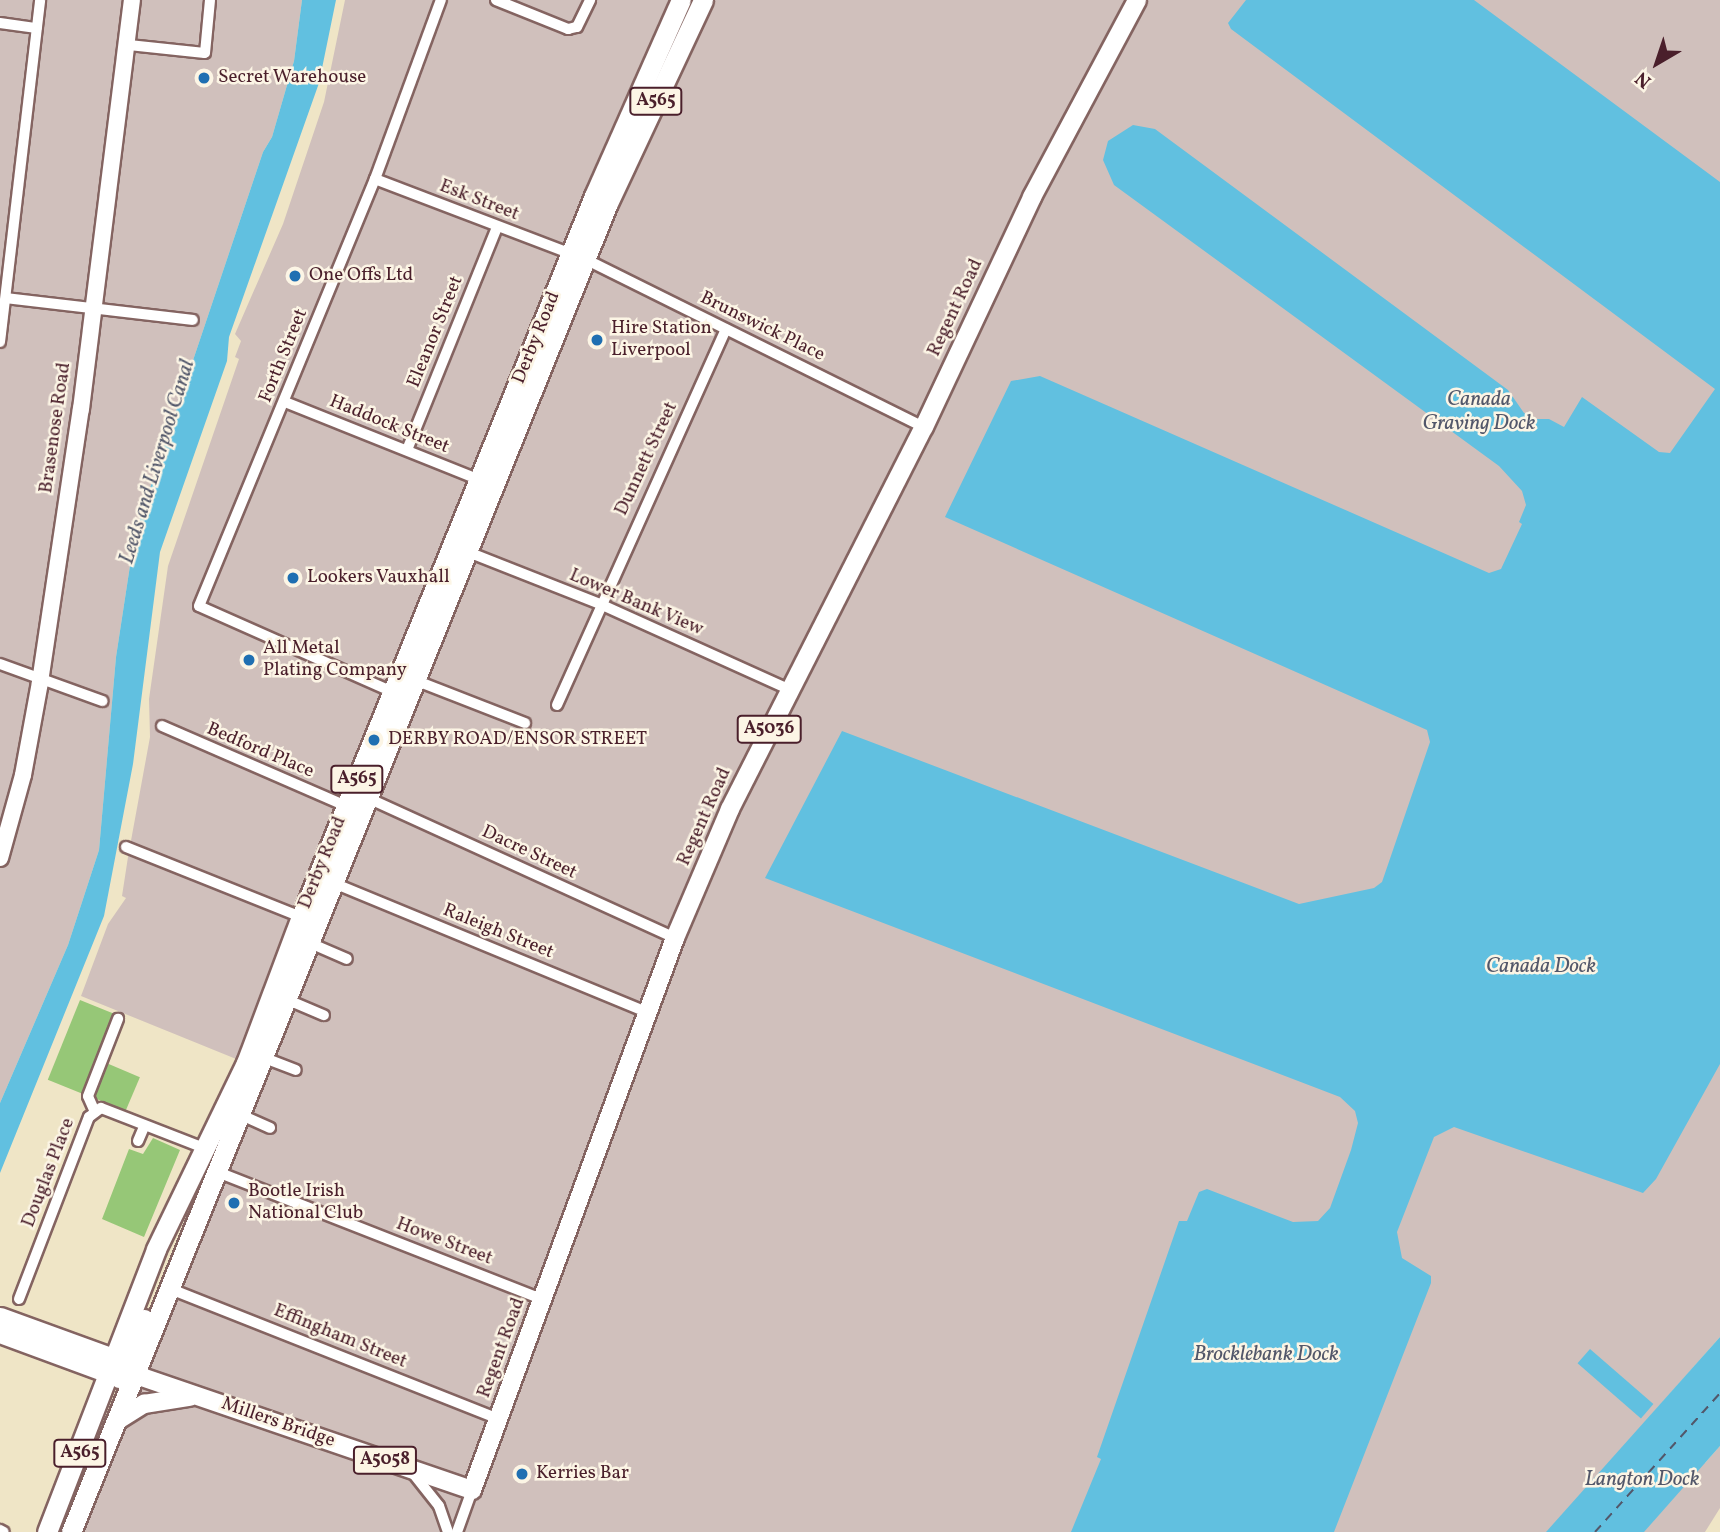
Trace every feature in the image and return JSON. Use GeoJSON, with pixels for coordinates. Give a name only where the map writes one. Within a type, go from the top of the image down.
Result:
{"type":"FeatureCollection","features":[{"type":"Feature","properties":{"kind":"highway","name":"Derby Road"},"geometry":{"type":"LineString","coordinates":[[47,1532],[92,1423],[168,1288],[288,1000],[468,552],[578,256],[681,0]]}},
{"type":"Feature","properties":{"kind":"highway","name":"Derby Road"},"geometry":{"type":"LineString","coordinates":[[71,1532],[118,1420],[120,1369],[156,1249],[246,1063],[301,917],[480,480],[578,256],[703,0]]}},
{"type":"Feature","properties":{"kind":"highway","name":"Millers Bridge"},"geometry":{"type":"LineString","coordinates":[[0,1317],[120,1369]]}},
{"type":"Feature","properties":{"kind":"highway","name":"Millers Bridge"},"geometry":{"type":"LineString","coordinates":[[0,1333],[120,1369]]}},
{"type":"Feature","properties":{"kind":"main road","name":"Brasenose Road"},"geometry":{"type":"LineString","coordinates":[[0,858],[23,775],[40,682],[129,45],[132,0]]}},
{"type":"Feature","properties":{"kind":"main road","name":"Regent Road"},"geometry":{"type":"LineString","coordinates":[[472,1489],[675,938],[730,809],[788,690],[924,427],[1027,209],[1137,0]]}},
{"type":"Feature","properties":{"kind":"main road","name":"Millers Bridge"},"geometry":{"type":"LineString","coordinates":[[120,1369],[472,1489]]}},
{"type":"Feature","properties":{"kind":"main road"},"geometry":{"type":"LineString","coordinates":[[118,1420],[144,1404],[200,1396]]}},
{"type":"Feature","properties":{"kind":"street"},"geometry":{"type":"LineString","coordinates":[[0,342],[40,0]]}},
{"type":"Feature","properties":{"kind":"street"},"geometry":{"type":"LineString","coordinates":[[129,45],[205,53],[210,0]]}},
{"type":"Feature","properties":{"kind":"street","name":"Forth Street"},"geometry":{"type":"LineString","coordinates":[[395,693],[199,606],[376,179],[441,0]]}},
{"type":"Feature","properties":{"kind":"street"},"geometry":{"type":"LineString","coordinates":[[496,0],[568,29],[577,27],[590,0]]}},
{"type":"Feature","properties":{"kind":"street"},"geometry":{"type":"LineString","coordinates":[[0,23],[37,28]]}},
{"type":"Feature","properties":{"kind":"street","name":"Esk Street"},"geometry":{"type":"LineString","coordinates":[[376,179],[578,256]]}},
{"type":"Feature","properties":{"kind":"street","name":"Eleanor Street"},"geometry":{"type":"LineString","coordinates":[[407,450],[497,227]]}},
{"type":"Feature","properties":{"kind":"street","name":"Brunswick Place"},"geometry":{"type":"LineString","coordinates":[[578,256],[924,427]]}},
{"type":"Feature","properties":{"kind":"street"},"geometry":{"type":"LineString","coordinates":[[6,298],[193,320]]}},
{"type":"Feature","properties":{"kind":"street","name":"Dunnett Street"},"geometry":{"type":"LineString","coordinates":[[557,705],[600,604],[726,329]]}},
{"type":"Feature","properties":{"kind":"street","name":"Haddock Street"},"geometry":{"type":"LineString","coordinates":[[285,402],[480,480]]}},
{"type":"Feature","properties":{"kind":"street","name":"Lower Bank View"},"geometry":{"type":"LineString","coordinates":[[468,552],[600,604],[788,690]]}},
{"type":"Feature","properties":{"kind":"street"},"geometry":{"type":"LineString","coordinates":[[0,664],[40,682],[103,701]]}},
{"type":"Feature","properties":{"kind":"street"},"geometry":{"type":"LineString","coordinates":[[416,681],[525,723]]}},
{"type":"Feature","properties":{"kind":"street","name":"Bedford Place"},"geometry":{"type":"LineString","coordinates":[[162,726],[346,806]]}},
{"type":"Feature","properties":{"kind":"street","name":"Dacre Street"},"geometry":{"type":"LineString","coordinates":[[370,799],[675,938]]}},
{"type":"Feature","properties":{"kind":"street"},"geometry":{"type":"LineString","coordinates":[[126,847],[301,917]]}},
{"type":"Feature","properties":{"kind":"street","name":"Raleigh Street"},"geometry":{"type":"LineString","coordinates":[[336,884],[647,1012]]}},
{"type":"Feature","properties":{"kind":"street"},"geometry":{"type":"LineString","coordinates":[[310,943],[347,958]]}},
{"type":"Feature","properties":{"kind":"street"},"geometry":{"type":"LineString","coordinates":[[288,1000],[324,1014]]}},
{"type":"Feature","properties":{"kind":"street"},"geometry":{"type":"LineString","coordinates":[[95,1112],[88,1096],[118,1019]]}},
{"type":"Feature","properties":{"kind":"street"},"geometry":{"type":"LineString","coordinates":[[262,1057],[296,1070]]}},
{"type":"Feature","properties":{"kind":"street","name":"Douglas Place"},"geometry":{"type":"LineString","coordinates":[[19,1299],[89,1116],[101,1108],[144,1127],[204,1148]]}},
{"type":"Feature","properties":{"kind":"street"},"geometry":{"type":"LineString","coordinates":[[239,1114],[270,1128]]}},
{"type":"Feature","properties":{"kind":"street"},"geometry":{"type":"LineString","coordinates":[[138,1140],[144,1127]]}},
{"type":"Feature","properties":{"kind":"street","name":"Howe Street"},"geometry":{"type":"LineString","coordinates":[[215,1171],[542,1299]]}},
{"type":"Feature","properties":{"kind":"street","name":"Effingham Street"},"geometry":{"type":"LineString","coordinates":[[168,1288],[499,1419]]}},
{"type":"Feature","properties":{"kind":"street"},"geometry":{"type":"LineString","coordinates":[[408,1467],[439,1506],[449,1532]]}},
{"type":"Feature","properties":{"kind":"street","name":"Regent Road"},"geometry":{"type":"LineString","coordinates":[[457,1532],[472,1489]]}},
{"type":"Feature","properties":{"kind":"shaded area"},"geometry":{"type":"Polygon","coordinates":[[[0,0],[302,0],[294,61],[272,137],[263,152],[135,533],[116,657],[99,850],[68,945],[0,1103],[0,0]]]}},
{"type":"Feature","properties":{"kind":"shaded area"},"geometry":{"type":"Polygon","coordinates":[[[345,0],[681,0],[246,1063],[81,996],[108,924],[126,898],[122,896],[150,737],[149,699],[168,566],[239,359],[235,357],[241,341],[235,334],[283,224],[324,102],[345,0]]]}},
{"type":"Feature","properties":{"kind":"shaded area"},"geometry":{"type":"Polygon","coordinates":[[[703,0],[1720,0],[1720,1337],[1651,1415],[1705,1463],[1720,1446],[1720,1508],[1705,1532],[71,1532],[366,808],[703,0]]]}},
{"type":"Feature","properties":{"kind":"green space"},"geometry":{"type":"Polygon","coordinates":[[[80,1000],[115,1014],[83,1094],[48,1080],[80,1000]]]}},
{"type":"Feature","properties":{"kind":"green space"},"geometry":{"type":"Polygon","coordinates":[[[104,1062],[140,1077],[125,1111],[90,1096],[104,1062]]]}},
{"type":"Feature","properties":{"kind":"green space"},"geometry":{"type":"Polygon","coordinates":[[[153,1138],[180,1150],[144,1237],[102,1219],[129,1149],[143,1154],[153,1138]]]}},
{"type":"Feature","properties":{"kind":"water"},"geometry":{"type":"Polygon","coordinates":[[[302,0],[336,0],[319,83],[229,337],[227,361],[160,552],[133,764],[104,916],[0,1173],[0,1103],[68,945],[99,850],[116,657],[135,533],[263,152],[272,137],[294,61],[302,0]]]}},
{"type":"Feature","properties":{"kind":"water","name":"Canada Dock"},"geometry":{"type":"Polygon","coordinates":[[[1246,0],[1474,0],[1720,182],[1720,1064],[1656,1179],[1643,1193],[1454,1127],[1434,1137],[1397,1232],[1402,1258],[1431,1276],[1431,1283],[1334,1532],[1071,1532],[1101,1459],[1097,1457],[1179,1221],[1187,1221],[1199,1192],[1207,1189],[1293,1222],[1318,1221],[1330,1208],[1351,1150],[1358,1123],[1355,1111],[1340,1097],[765,878],[842,731],[1299,904],[1374,888],[1382,882],[1430,742],[1427,730],[945,517],[1011,381],[1040,376],[1489,573],[1501,569],[1522,524],[1519,522],[1526,505],[1522,491],[1499,466],[1114,185],[1103,160],[1108,141],[1133,125],[1155,129],[1508,390],[1524,413],[1535,419],[1549,419],[1564,427],[1582,397],[1659,452],[1670,453],[1715,389],[1231,29],[1228,23],[1246,0]]]}},
{"type":"Feature","properties":{"kind":"water","name":"Langton Dock"},"geometry":{"type":"Polygon","coordinates":[[[1720,1337],[1720,1446],[1644,1532],[1546,1532],[1720,1337]]]}},
{"type":"Feature","properties":{"kind":"water"},"geometry":{"type":"Polygon","coordinates":[[[1590,1349],[1653,1404],[1641,1418],[1578,1363],[1590,1349]]]}},
{"type":"Feature","properties":{"kind":"ferry route"},"geometry":{"type":"LineString","coordinates":[[1595,1532],[1720,1393]]}},
{"type":"Feature","properties":{"kind":"place","name":"Secret Warehouse"},"geometry":{"type":"Point","coordinates":[204,78]}},
{"type":"Feature","properties":{"kind":"place","name":"One Offs Ltd"},"geometry":{"type":"Point","coordinates":[295,276]}},
{"type":"Feature","properties":{"kind":"place","name":"Hire Station Liverpool"},"geometry":{"type":"Point","coordinates":[597,340]}},
{"type":"Feature","properties":{"kind":"place","name":"Lookers Vauxhall"},"geometry":{"type":"Point","coordinates":[293,578]}},
{"type":"Feature","properties":{"kind":"place","name":"All Metal Plating Company"},"geometry":{"type":"Point","coordinates":[249,660]}},
{"type":"Feature","properties":{"kind":"place","name":"DERBY ROAD/ENSOR STREET"},"geometry":{"type":"Point","coordinates":[374,740]}},
{"type":"Feature","properties":{"kind":"place","name":"Bootle Irish National Club"},"geometry":{"type":"Point","coordinates":[234,1203]}},
{"type":"Feature","properties":{"kind":"place","name":"Kerries Bar"},"geometry":{"type":"Point","coordinates":[522,1474]}},
{"type":"Feature","properties":{"kind":"water label","name":"Canada Graving Dock"},"geometry":{"type":"Point","coordinates":[1479,412]}},
{"type":"Feature","properties":{"kind":"water label","name":"Leeds and Liverpool Canal"},"geometry":{"type":"Point","coordinates":[158,462]}},
{"type":"Feature","properties":{"kind":"water label","name":"Brocklebank Dock"},"geometry":{"type":"Point","coordinates":[1266,1355]}}]}
